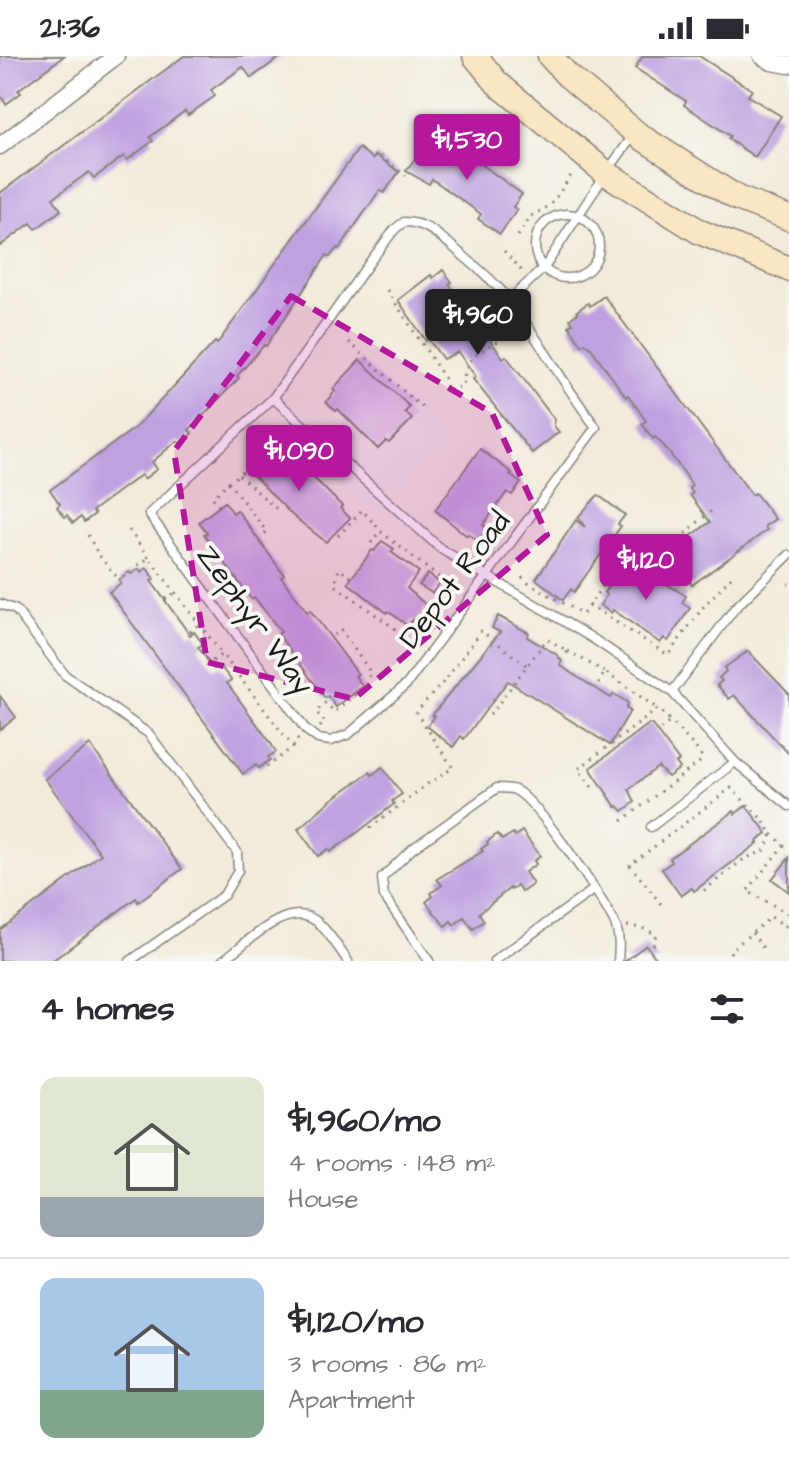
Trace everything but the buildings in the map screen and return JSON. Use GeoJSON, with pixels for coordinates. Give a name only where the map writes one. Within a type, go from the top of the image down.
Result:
{"type":"FeatureCollection","features":[{"type":"Feature","properties":{"kind":"main road"},"geometry":{"type":"LineString","coordinates":[[475,56],[497,83],[606,173],[700,232],[789,269]]}},
{"type":"Feature","properties":{"kind":"main road"},"geometry":{"type":"LineString","coordinates":[[550,56],[567,75],[636,133],[737,198],[789,218]]}},
{"type":"Feature","properties":{"kind":"street"},"geometry":{"type":"LineString","coordinates":[[0,146],[116,56]]}},
{"type":"Feature","properties":{"kind":"street"},"geometry":{"type":"LineString","coordinates":[[762,56],[772,62],[789,65]]}},
{"type":"Feature","properties":{"kind":"lane"},"geometry":{"type":"LineString","coordinates":[[636,133],[544,268],[509,300],[481,270],[436,232],[416,222],[404,222],[372,259],[273,398],[441,549],[592,638],[672,692],[735,762],[789,806]]}},
{"type":"Feature","properties":{"kind":"lane"},"geometry":{"type":"LineString","coordinates":[[564,214],[588,221],[596,231],[599,243],[591,267],[569,278],[557,276],[544,268],[535,248],[536,236],[543,225],[552,217],[564,214]]}},
{"type":"Feature","properties":{"kind":"lane","name":"Depot Road"},"geometry":{"type":"LineString","coordinates":[[331,741],[349,734],[407,684],[596,427],[509,300]]}},
{"type":"Feature","properties":{"kind":"lane","name":"Zephyr Way"},"geometry":{"type":"LineString","coordinates":[[273,398],[149,514],[306,730],[318,739],[331,741]]}},
{"type":"Feature","properties":{"kind":"lane"},"geometry":{"type":"LineString","coordinates":[[672,692],[735,608],[789,555]]}},
{"type":"Feature","properties":{"kind":"lane"},"geometry":{"type":"LineString","coordinates":[[0,604],[16,610],[65,675],[149,734],[237,852],[238,871],[224,895],[130,961]]}},
{"type":"Feature","properties":{"kind":"lane"},"geometry":{"type":"LineString","coordinates":[[651,827],[735,762]]}},
{"type":"Feature","properties":{"kind":"lane"},"geometry":{"type":"LineString","coordinates":[[429,961],[384,896],[382,878],[412,849],[497,788],[515,790],[529,801],[593,890],[615,925],[619,942],[618,961]]}},
{"type":"Feature","properties":{"kind":"lane"},"geometry":{"type":"LineString","coordinates":[[494,961],[593,890]]}},
{"type":"Feature","properties":{"kind":"lane"},"geometry":{"type":"LineString","coordinates":[[222,961],[280,918],[294,913],[306,915],[315,921],[348,961]]}},
{"type":"Feature","properties":{"kind":"path"},"geometry":{"type":"LineString","coordinates":[[380,156],[406,176]]}},
{"type":"Feature","properties":{"kind":"path"},"geometry":{"type":"LineString","coordinates":[[518,236],[531,216],[551,205],[572,174]]}},
{"type":"Feature","properties":{"kind":"path"},"geometry":{"type":"LineString","coordinates":[[387,290],[445,379],[447,390],[463,386],[464,369],[475,354],[505,337]]}},
{"type":"Feature","properties":{"kind":"path"},"geometry":{"type":"LineString","coordinates":[[349,342],[419,405],[428,409]]}},
{"type":"Feature","properties":{"kind":"path"},"geometry":{"type":"LineString","coordinates":[[219,506],[213,498],[282,434]]}},
{"type":"Feature","properties":{"kind":"path"},"geometry":{"type":"LineString","coordinates":[[239,475],[280,512]]}},
{"type":"Feature","properties":{"kind":"path"},"geometry":{"type":"LineString","coordinates":[[228,482],[267,532],[261,535]]}},
{"type":"Feature","properties":{"kind":"path"},"geometry":{"type":"LineString","coordinates":[[338,536],[362,510],[380,531],[446,583]]}},
{"type":"Feature","properties":{"kind":"path"},"geometry":{"type":"LineString","coordinates":[[651,567],[711,511]]}},
{"type":"Feature","properties":{"kind":"path"},"geometry":{"type":"LineString","coordinates":[[129,530],[293,747],[265,768]]}},
{"type":"Feature","properties":{"kind":"path"},"geometry":{"type":"LineString","coordinates":[[371,543],[380,531]]}},
{"type":"Feature","properties":{"kind":"path"},"geometry":{"type":"LineString","coordinates":[[88,535],[98,554],[116,576]]}},
{"type":"Feature","properties":{"kind":"path"},"geometry":{"type":"LineString","coordinates":[[138,565],[149,558]]}},
{"type":"Feature","properties":{"kind":"path"},"geometry":{"type":"LineString","coordinates":[[522,577],[583,614],[619,562]]}},
{"type":"Feature","properties":{"kind":"path"},"geometry":{"type":"LineString","coordinates":[[351,577],[339,569],[335,585],[405,636]]}},
{"type":"Feature","properties":{"kind":"path"},"geometry":{"type":"LineString","coordinates":[[589,605],[668,655],[704,606],[735,573]]}},
{"type":"Feature","properties":{"kind":"path"},"geometry":{"type":"LineString","coordinates":[[165,599],[175,593]]}},
{"type":"Feature","properties":{"kind":"path"},"geometry":{"type":"LineString","coordinates":[[190,632],[200,624]]}},
{"type":"Feature","properties":{"kind":"path"},"geometry":{"type":"LineString","coordinates":[[332,636],[341,630],[371,673],[364,687],[335,712]]}},
{"type":"Feature","properties":{"kind":"path"},"geometry":{"type":"LineString","coordinates":[[370,828],[453,768],[416,712],[447,678],[481,631],[526,665]]}},
{"type":"Feature","properties":{"kind":"path"},"geometry":{"type":"LineString","coordinates":[[490,715],[547,639],[605,672],[658,709],[701,754],[701,761],[622,821]]}},
{"type":"Feature","properties":{"kind":"path"},"geometry":{"type":"LineString","coordinates":[[565,656],[568,651]]}},
{"type":"Feature","properties":{"kind":"path"},"geometry":{"type":"LineString","coordinates":[[206,666],[222,654]]}},
{"type":"Feature","properties":{"kind":"path"},"geometry":{"type":"LineString","coordinates":[[598,684],[605,672]]}},
{"type":"Feature","properties":{"kind":"path"},"geometry":{"type":"LineString","coordinates":[[447,678],[452,682]]}},
{"type":"Feature","properties":{"kind":"path"},"geometry":{"type":"LineString","coordinates":[[592,787],[578,769],[658,709]]}},
{"type":"Feature","properties":{"kind":"path"},"geometry":{"type":"LineString","coordinates":[[661,729],[671,721]]}},
{"type":"Feature","properties":{"kind":"path"},"geometry":{"type":"LineString","coordinates":[[661,904],[630,865],[731,788],[784,845],[747,891],[789,914]]}},
{"type":"Feature","properties":{"kind":"path"},"geometry":{"type":"LineString","coordinates":[[702,892],[744,859],[764,851],[772,834]]}},
{"type":"Feature","properties":{"kind":"path"},"geometry":{"type":"LineString","coordinates":[[733,961],[730,951],[771,917],[789,928]]}},
{"type":"Feature","properties":{"kind":"path"},"geometry":{"type":"LineString","coordinates":[[615,925],[642,928],[656,934],[652,952]]}},
{"type":"Feature","properties":{"kind":"path"},"geometry":{"type":"LineString","coordinates":[[752,933],[766,952]]}},
{"type":"Feature","properties":{"kind":"highlighted area"},"geometry":{"type":"Polygon","coordinates":[[[291,296],[492,413],[547,535],[354,699],[207,662],[174,451],[291,296]]]}}]}
